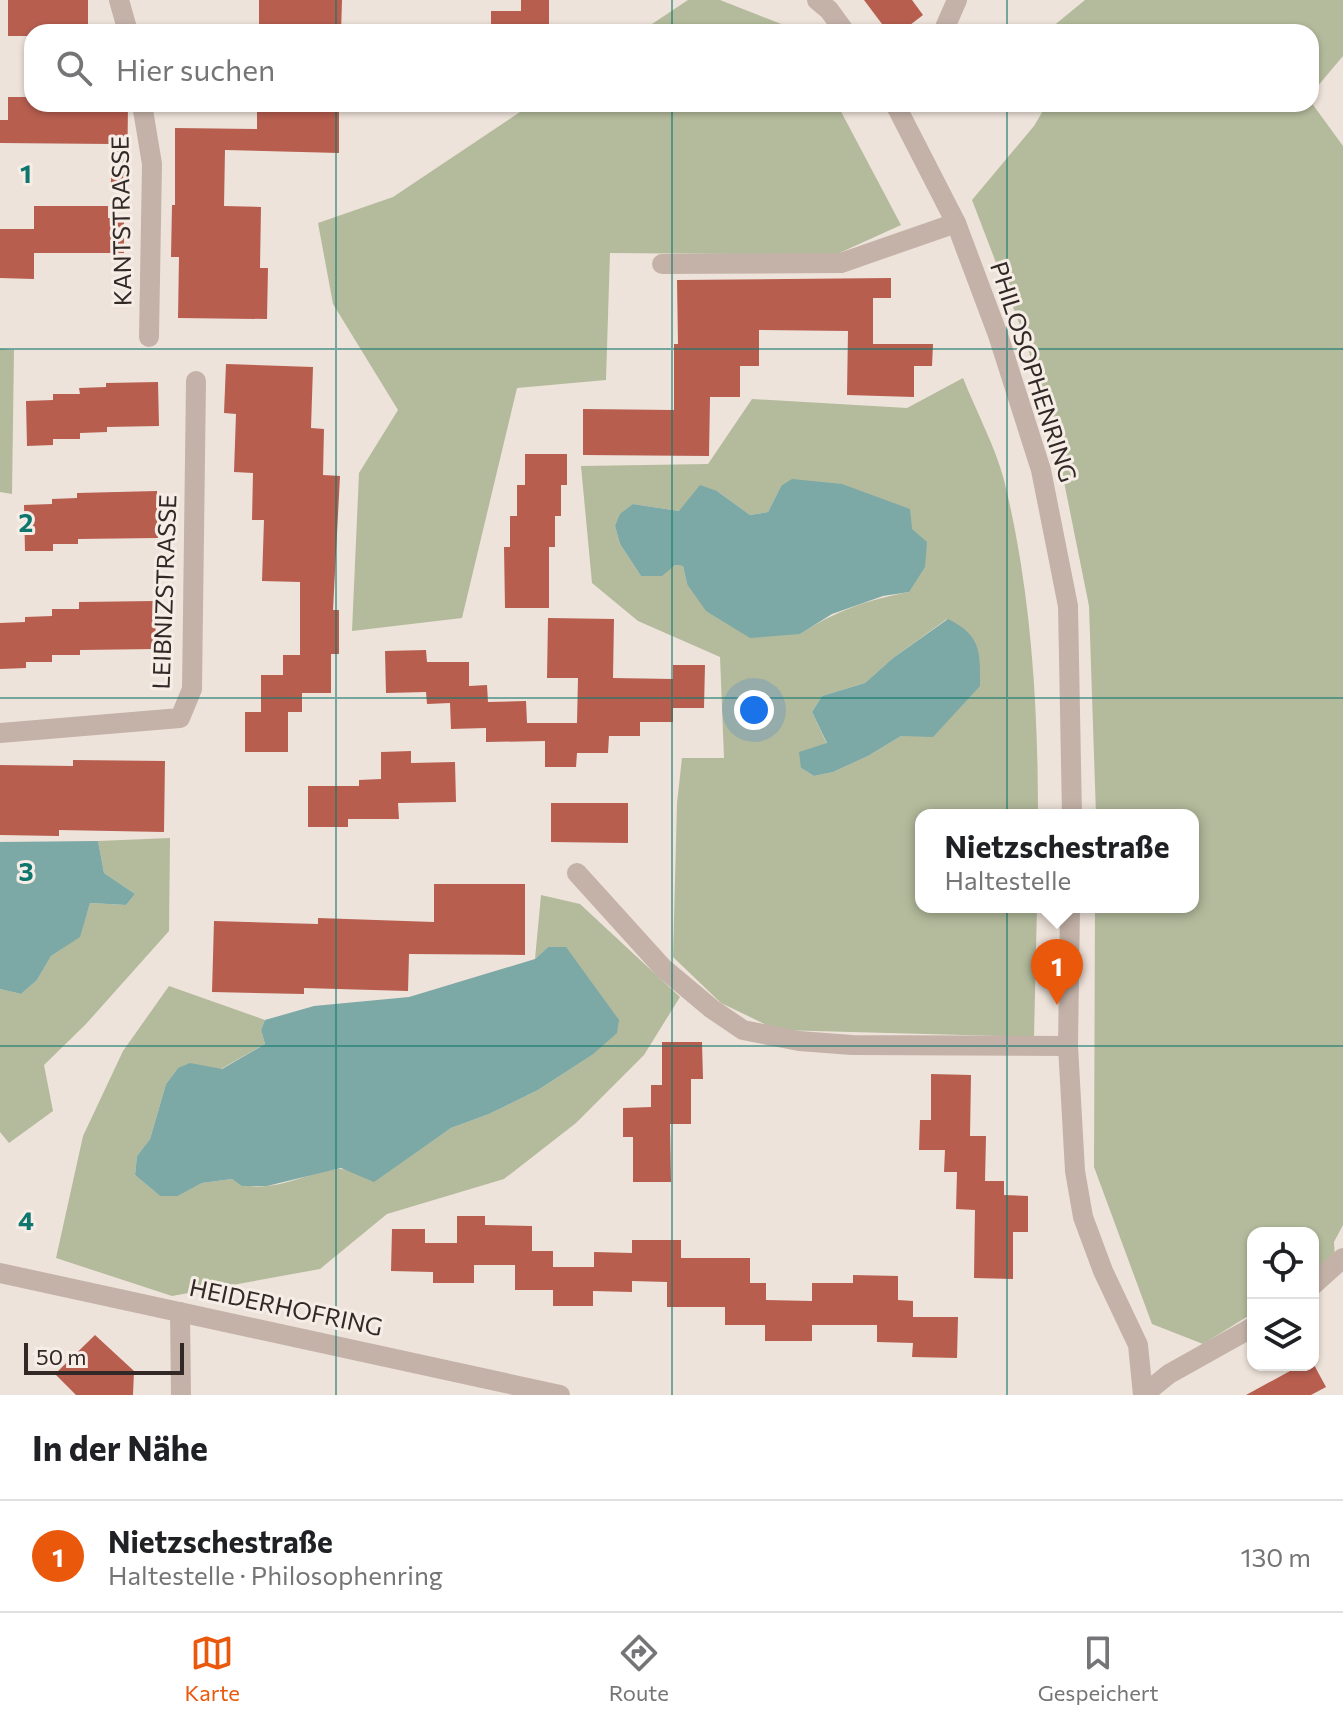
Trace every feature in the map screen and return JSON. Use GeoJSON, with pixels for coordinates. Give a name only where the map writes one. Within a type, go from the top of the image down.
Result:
{"type":"FeatureCollection","features":[{"type":"Feature","properties":{"kind":"street"},"geometry":{"type":"LineString","coordinates":[[119,0],[126,24]]}},
{"type":"Feature","properties":{"kind":"street"},"geometry":{"type":"LineString","coordinates":[[817,0],[839,24]]}},
{"type":"Feature","properties":{"kind":"street"},"geometry":{"type":"LineString","coordinates":[[946,24],[957,0]]}},
{"type":"Feature","properties":{"kind":"street","name":"KANTSTRASSE"},"geometry":{"type":"LineString","coordinates":[[144,112],[152,164],[149,337]]}},
{"type":"Feature","properties":{"kind":"street","name":"PHILOSOPHENRING"},"geometry":{"type":"LineString","coordinates":[[899,112],[956,223],[998,335],[1041,470],[1068,606],[1072,809]]}},
{"type":"Feature","properties":{"kind":"street"},"geometry":{"type":"LineString","coordinates":[[662,264],[841,263],[956,223]]}},
{"type":"Feature","properties":{"kind":"street","name":"LEIBNIZSTRASSE"},"geometry":{"type":"LineString","coordinates":[[0,733],[180,718],[192,689],[196,381]]}},
{"type":"Feature","properties":{"kind":"street"},"geometry":{"type":"LineString","coordinates":[[577,873],[663,968],[743,1030],[799,1041],[852,1045],[1068,1046]]}},
{"type":"Feature","properties":{"kind":"street"},"geometry":{"type":"LineString","coordinates":[[1070,913],[1068,1046],[1075,1171],[1083,1217],[1103,1271],[1138,1345],[1141,1395]]}},
{"type":"Feature","properties":{"kind":"street"},"geometry":{"type":"LineString","coordinates":[[1319,1280],[1343,1258]]}},
{"type":"Feature","properties":{"kind":"street","name":"HEIDERHOFRING"},"geometry":{"type":"LineString","coordinates":[[0,1273],[560,1395]]}},
{"type":"Feature","properties":{"kind":"street"},"geometry":{"type":"LineString","coordinates":[[180,1312],[181,1395]]}},
{"type":"Feature","properties":{"kind":"street"},"geometry":{"type":"LineString","coordinates":[[1123,1395],[1141,1395],[1169,1374],[1247,1330]]}},
{"type":"Feature","properties":{"kind":"green space"},"geometry":{"type":"Polygon","coordinates":[[[688,0],[720,0],[781,24],[652,24],[688,0]]]}},
{"type":"Feature","properties":{"kind":"green space"},"geometry":{"type":"Polygon","coordinates":[[[1085,0],[1343,0],[1343,56],[1319,84],[1319,24],[1056,24],[1085,0]]]}},
{"type":"Feature","properties":{"kind":"green space"},"geometry":{"type":"Polygon","coordinates":[[[520,112],[841,112],[901,225],[835,255],[610,253],[606,380],[517,388],[462,618],[352,631],[359,473],[398,410],[333,304],[318,223],[393,197],[520,112]]]}},
{"type":"Feature","properties":{"kind":"green space"},"geometry":{"type":"Polygon","coordinates":[[[1042,112],[1318,112],[1343,146],[1343,1225],[1334,1242],[1335,1261],[1319,1271],[1319,1227],[1247,1227],[1247,1317],[1203,1344],[1152,1324],[1094,1167],[1095,913],[1199,913],[1199,809],[1096,809],[1089,606],[1061,467],[1026,341],[972,200],[1042,112]]]}},
{"type":"Feature","properties":{"kind":"green space"},"geometry":{"type":"Polygon","coordinates":[[[0,349],[14,350],[12,494],[0,492],[0,349]]]}},
{"type":"Feature","properties":{"kind":"green space"},"geometry":{"type":"Polygon","coordinates":[[[963,378],[1000,467],[1021,563],[1031,647],[1038,809],[915,809],[915,913],[1037,913],[1034,1037],[777,1030],[721,1003],[673,957],[677,803],[682,758],[724,758],[720,657],[638,621],[592,583],[581,466],[708,464],[752,399],[907,408],[963,378]],[[781,486],[768,512],[750,515],[717,491],[679,511],[633,504],[615,526],[620,544],[641,576],[675,565],[683,566],[687,584],[800,634],[852,607],[909,592],[781,486]],[[947,619],[893,658],[865,683],[822,696],[812,712],[827,744],[801,768],[814,776],[833,772],[901,736],[947,619]]]}},
{"type":"Feature","properties":{"kind":"green space"},"geometry":{"type":"Polygon","coordinates":[[[170,838],[169,931],[86,1024],[44,1065],[53,1111],[9,1143],[0,1132],[0,989],[21,994],[37,980],[51,956],[79,937],[90,903],[126,905],[135,894],[104,873],[98,841],[170,838]]]}},
{"type":"Feature","properties":{"kind":"green space"},"geometry":{"type":"Polygon","coordinates":[[[541,895],[580,904],[680,997],[644,1055],[576,1123],[504,1179],[387,1214],[320,1269],[172,1296],[56,1258],[83,1136],[123,1051],[169,986],[265,1020],[261,1030],[265,1044],[221,1069],[178,1068],[166,1084],[150,1139],[137,1156],[135,1175],[160,1196],[178,1196],[202,1183],[232,1179],[244,1184],[270,1186],[338,1169],[352,1171],[374,1181],[451,1128],[538,1090],[592,1055],[548,947],[535,959],[541,895]]]}},
{"type":"Feature","properties":{"kind":"water"},"geometry":{"type":"Polygon","coordinates":[[[792,479],[842,484],[910,509],[912,529],[927,542],[925,567],[909,592],[883,596],[832,614],[800,634],[750,638],[706,611],[687,584],[683,566],[675,565],[662,576],[641,576],[620,544],[615,526],[620,514],[633,504],[679,511],[700,485],[717,491],[750,515],[768,512],[781,486],[792,479]]]}},
{"type":"Feature","properties":{"kind":"water"},"geometry":{"type":"Polygon","coordinates":[[[948,619],[967,632],[977,646],[980,686],[933,737],[901,736],[833,772],[814,776],[801,768],[799,752],[827,743],[812,712],[822,696],[865,683],[893,658],[948,619]]]}},
{"type":"Feature","properties":{"kind":"water"},"geometry":{"type":"Polygon","coordinates":[[[98,841],[104,873],[135,894],[126,905],[90,903],[80,937],[51,956],[37,980],[21,994],[0,989],[0,842],[98,841]]]}},
{"type":"Feature","properties":{"kind":"water"},"geometry":{"type":"Polygon","coordinates":[[[548,947],[566,947],[619,1020],[617,1033],[592,1055],[538,1090],[451,1128],[374,1182],[341,1168],[267,1186],[242,1186],[232,1179],[202,1183],[178,1196],[160,1196],[135,1175],[137,1156],[150,1139],[166,1084],[178,1068],[190,1063],[222,1069],[265,1044],[261,1030],[265,1020],[314,1006],[409,997],[535,959],[548,947]]]}},
{"type":"Feature","properties":{"kind":"building"},"geometry":{"type":"Polygon","coordinates":[[[8,0],[88,0],[88,24],[24,24],[24,36],[8,36],[8,0]]]}},
{"type":"Feature","properties":{"kind":"building"},"geometry":{"type":"Polygon","coordinates":[[[259,0],[342,0],[341,24],[259,24],[259,0]]]}},
{"type":"Feature","properties":{"kind":"building"},"geometry":{"type":"Polygon","coordinates":[[[521,0],[549,0],[549,24],[491,24],[491,11],[521,11],[521,0]]]}},
{"type":"Feature","properties":{"kind":"building"},"geometry":{"type":"Polygon","coordinates":[[[864,0],[912,0],[923,15],[911,24],[882,24],[864,0]]]}},
{"type":"Feature","properties":{"kind":"building"},"geometry":{"type":"Polygon","coordinates":[[[8,97],[24,97],[24,112],[128,112],[127,185],[111,185],[111,144],[0,143],[0,120],[8,120],[8,97]]]}},
{"type":"Feature","properties":{"kind":"building"},"geometry":{"type":"Polygon","coordinates":[[[257,112],[339,112],[339,153],[225,150],[224,206],[261,207],[260,268],[268,268],[267,319],[178,318],[179,257],[171,257],[175,128],[257,129],[257,112]]]}},
{"type":"Feature","properties":{"kind":"building"},"geometry":{"type":"Polygon","coordinates":[[[34,206],[108,206],[108,218],[124,218],[124,253],[34,253],[34,279],[0,278],[0,229],[34,229],[34,206]]]}},
{"type":"Feature","properties":{"kind":"building"},"geometry":{"type":"Polygon","coordinates":[[[891,278],[891,298],[873,298],[873,344],[933,344],[932,366],[914,366],[914,397],[847,395],[848,331],[759,330],[759,366],[740,366],[740,397],[710,397],[709,456],[583,455],[583,409],[674,410],[674,344],[678,344],[677,280],[891,278]]]}},
{"type":"Feature","properties":{"kind":"building"},"geometry":{"type":"Polygon","coordinates":[[[226,364],[313,367],[311,428],[324,429],[323,475],[340,476],[333,610],[339,610],[339,654],[331,654],[331,693],[302,693],[302,712],[288,712],[288,752],[245,752],[245,712],[261,712],[261,675],[283,675],[283,655],[300,655],[300,582],[262,581],[264,520],[252,520],[253,473],[234,472],[236,414],[224,413],[226,364]]]}},
{"type":"Feature","properties":{"kind":"building"},"geometry":{"type":"Polygon","coordinates":[[[158,382],[159,426],[107,427],[107,432],[80,433],[80,439],[53,439],[53,445],[27,446],[26,401],[53,400],[53,394],[80,394],[79,388],[106,387],[106,383],[158,382]]]}},
{"type":"Feature","properties":{"kind":"building"},"geometry":{"type":"Polygon","coordinates":[[[525,454],[567,454],[567,485],[561,485],[561,516],[555,516],[555,547],[549,547],[549,608],[505,608],[504,547],[510,547],[510,516],[517,516],[517,485],[525,485],[525,454]]]}},
{"type":"Feature","properties":{"kind":"building"},"geometry":{"type":"Polygon","coordinates":[[[157,491],[158,538],[78,539],[78,544],[53,544],[53,551],[25,551],[24,505],[52,504],[52,499],[77,498],[77,493],[157,491]]]}},
{"type":"Feature","properties":{"kind":"building"},"geometry":{"type":"Polygon","coordinates":[[[155,601],[156,649],[80,650],[80,655],[52,655],[52,662],[26,662],[26,668],[0,669],[0,623],[25,622],[25,617],[52,616],[52,609],[79,609],[79,602],[155,601]]]}},
{"type":"Feature","properties":{"kind":"building"},"geometry":{"type":"Polygon","coordinates":[[[548,618],[614,619],[613,678],[673,679],[673,665],[705,665],[704,708],[673,708],[673,722],[640,722],[640,736],[609,736],[608,753],[577,753],[576,767],[545,767],[545,741],[486,742],[486,728],[451,729],[450,703],[427,704],[426,692],[386,693],[385,651],[426,650],[427,662],[469,662],[469,686],[487,685],[488,702],[526,701],[527,723],[577,723],[578,678],[547,678],[548,618]]]}},
{"type":"Feature","properties":{"kind":"building"},"geometry":{"type":"Polygon","coordinates":[[[411,751],[411,763],[455,762],[456,802],[398,803],[399,819],[348,819],[348,827],[308,827],[308,786],[359,786],[359,780],[381,779],[381,752],[411,751]]]}},
{"type":"Feature","properties":{"kind":"building"},"geometry":{"type":"Polygon","coordinates":[[[73,760],[165,761],[164,832],[59,830],[59,836],[0,835],[0,765],[73,766],[73,760]]]}},
{"type":"Feature","properties":{"kind":"building"},"geometry":{"type":"Polygon","coordinates":[[[551,803],[628,803],[628,843],[551,842],[551,803]]]}},
{"type":"Feature","properties":{"kind":"building"},"geometry":{"type":"Polygon","coordinates":[[[434,884],[525,884],[525,955],[409,954],[408,991],[304,988],[304,994],[212,992],[214,921],[318,924],[318,918],[434,922],[434,884]]]}},
{"type":"Feature","properties":{"kind":"building"},"geometry":{"type":"Polygon","coordinates":[[[662,1042],[702,1042],[703,1079],[691,1079],[691,1124],[670,1124],[671,1182],[633,1182],[633,1137],[623,1137],[623,1108],[651,1107],[651,1085],[662,1085],[662,1042]]]}},
{"type":"Feature","properties":{"kind":"building"},"geometry":{"type":"Polygon","coordinates":[[[931,1074],[971,1075],[970,1136],[986,1136],[985,1181],[1004,1181],[1004,1195],[1028,1196],[1028,1232],[1013,1232],[1013,1279],[974,1278],[975,1210],[956,1209],[957,1172],[944,1172],[945,1150],[919,1150],[920,1120],[931,1120],[931,1074]]]}},
{"type":"Feature","properties":{"kind":"building"},"geometry":{"type":"Polygon","coordinates":[[[457,1216],[485,1216],[485,1225],[532,1226],[532,1251],[553,1251],[553,1267],[594,1267],[594,1252],[632,1253],[632,1240],[681,1240],[681,1258],[750,1258],[750,1283],[766,1283],[766,1300],[812,1301],[812,1283],[853,1283],[853,1275],[898,1276],[898,1300],[913,1301],[913,1317],[958,1317],[957,1358],[912,1357],[913,1343],[877,1342],[877,1325],[812,1325],[812,1341],[765,1341],[765,1325],[725,1325],[725,1307],[667,1307],[667,1282],[632,1281],[632,1292],[593,1291],[593,1306],[553,1306],[553,1290],[515,1290],[515,1265],[474,1265],[474,1283],[433,1283],[433,1272],[391,1271],[392,1229],[425,1229],[425,1243],[457,1243],[457,1216]]]}},
{"type":"Feature","properties":{"kind":"building"},"geometry":{"type":"Polygon","coordinates":[[[95,1335],[134,1371],[133,1395],[76,1395],[55,1374],[95,1335]]]}},
{"type":"Feature","properties":{"kind":"building"},"geometry":{"type":"Polygon","coordinates":[[[1290,1371],[1317,1371],[1326,1387],[1311,1395],[1246,1395],[1290,1371]]]}},
{"type":"Feature","properties":{"kind":"place","name":"Nietzschestraße"},"geometry":{"type":"Point","coordinates":[1057,1005]}}]}
